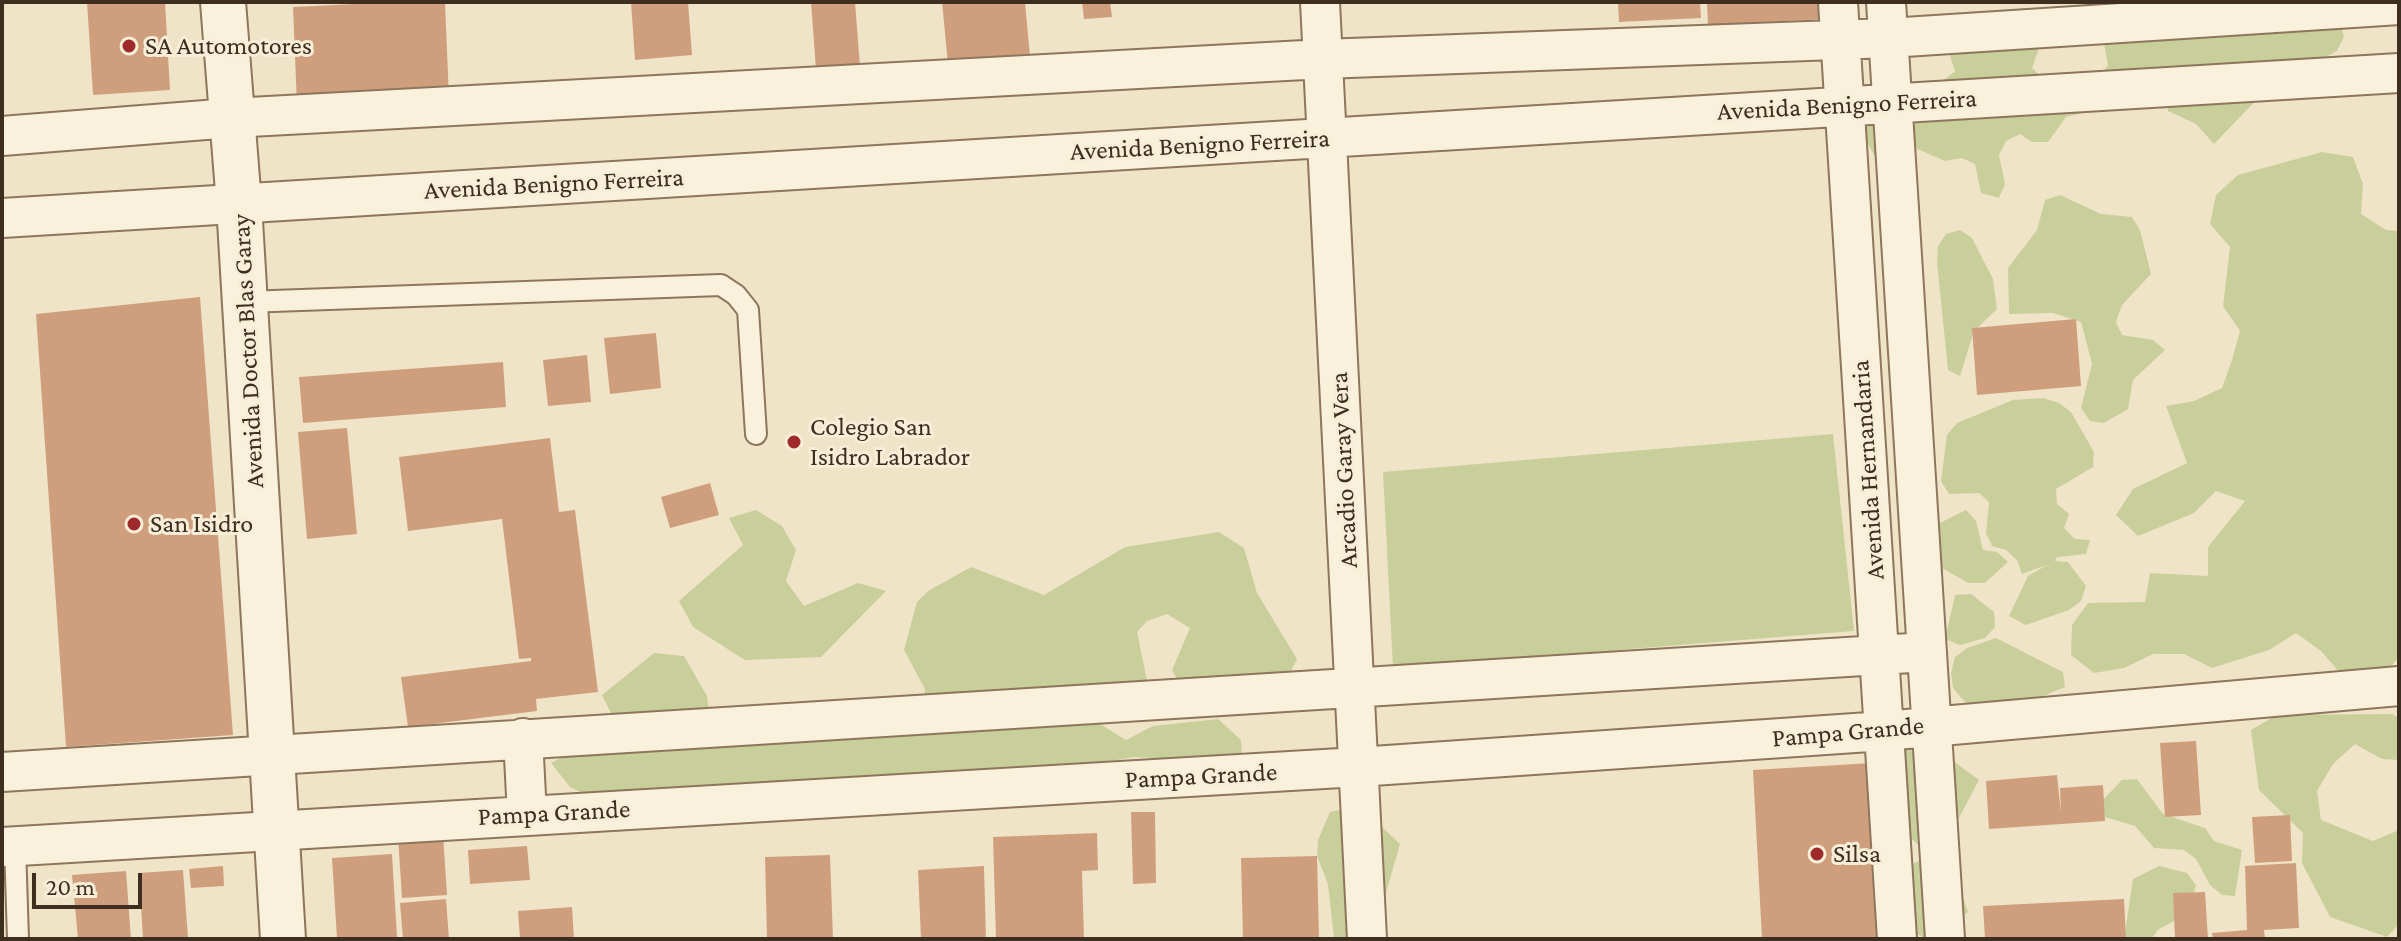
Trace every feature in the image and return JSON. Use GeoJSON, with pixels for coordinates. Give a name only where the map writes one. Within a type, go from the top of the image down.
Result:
{"type":"FeatureCollection","features":[{"type":"Feature","properties":{"kind":"street","name":"Avenida Doctor Blas Garay"},"geometry":{"type":"LineString","coordinates":[[223,2],[239,204],[283,939]]}},
{"type":"Feature","properties":{"kind":"street","name":"Arcadio Garay Vera"},"geometry":{"type":"LineString","coordinates":[[1320,2],[1367,939]]}},
{"type":"Feature","properties":{"kind":"street","name":"Avenida Hernandaria"},"geometry":{"type":"LineString","coordinates":[[1838,2],[1897,939]]}},
{"type":"Feature","properties":{"kind":"street"},"geometry":{"type":"LineString","coordinates":[[2,136],[231,118],[1323,59],[1841,40],[1888,20],[2399,5]]}},
{"type":"Feature","properties":{"kind":"street","name":"Avenida Hernandaria"},"geometry":{"type":"LineString","coordinates":[[1888,20],[1945,939]]}},
{"type":"Feature","properties":{"kind":"street","name":"Avenida Benigno Ferreira"},"geometry":{"type":"LineString","coordinates":[[2,218],[2399,73]]}},
{"type":"Feature","properties":{"kind":"street"},"geometry":{"type":"LineString","coordinates":[[2,772],[1927,652]]}},
{"type":"Feature","properties":{"kind":"street","name":"Pampa Grande"},"geometry":{"type":"LineString","coordinates":[[9,847],[276,828],[1358,767],[1884,731],[1932,724],[2399,686]]}},
{"type":"Feature","properties":{"kind":"street"},"geometry":{"type":"LineString","coordinates":[[523,738],[527,815]]}},
{"type":"Feature","properties":{"kind":"lane"},"geometry":{"type":"LineString","coordinates":[[245,302],[721,285],[736,295],[748,310],[756,434]]}},
{"type":"Feature","properties":{"kind":"lane"},"geometry":{"type":"LineString","coordinates":[[9,847],[18,939]]}},
{"type":"Feature","properties":{"kind":"green space"},"geometry":{"type":"Polygon","coordinates":[[[2100,23],[2340,23],[2344,37],[2337,51],[2268,88],[2214,144],[2196,124],[2168,111],[2167,82],[2100,77],[2108,65],[2100,23]]]}},
{"type":"Feature","properties":{"kind":"green space"},"geometry":{"type":"Polygon","coordinates":[[[2042,40],[2032,68],[2053,89],[2110,106],[2066,117],[2048,142],[2032,142],[2020,134],[2006,141],[1999,155],[2005,184],[1999,198],[1981,193],[1975,164],[1962,158],[1945,161],[1915,148],[1906,160],[1891,164],[1877,160],[1863,135],[1865,119],[1914,81],[1944,80],[1955,71],[1950,56],[1951,42],[2042,40]]]}},
{"type":"Feature","properties":{"kind":"green space"},"geometry":{"type":"Polygon","coordinates":[[[2322,152],[2353,157],[2363,184],[2361,214],[2386,230],[2399,231],[2399,657],[2387,671],[2341,674],[2321,651],[2296,633],[2269,650],[2212,668],[2184,654],[2153,654],[2124,668],[2094,673],[2071,655],[2072,625],[2088,603],[2145,602],[2150,573],[2208,576],[2208,547],[2245,501],[2216,491],[2194,513],[2138,536],[2116,515],[2133,489],[2187,463],[2166,406],[2194,401],[2222,388],[2232,360],[2240,331],[2223,306],[2230,247],[2210,224],[2216,195],[2238,175],[2322,152]]]}},
{"type":"Feature","properties":{"kind":"green space"},"geometry":{"type":"Polygon","coordinates":[[[2060,195],[2101,214],[2132,217],[2140,230],[2151,274],[2122,305],[2116,322],[2122,335],[2153,340],[2165,350],[2133,380],[2128,409],[2104,423],[2090,421],[2081,408],[2092,364],[2081,322],[2053,313],[2009,314],[2008,268],[2037,230],[2045,200],[2060,195]]]}},
{"type":"Feature","properties":{"kind":"green space"},"geometry":{"type":"Polygon","coordinates":[[[1960,230],[1972,238],[1993,279],[1997,309],[1974,331],[1960,376],[1948,370],[1937,262],[1938,246],[1946,234],[1960,230]]]}},
{"type":"Feature","properties":{"kind":"green space"},"geometry":{"type":"Polygon","coordinates":[[[2043,398],[2059,403],[2071,412],[2094,452],[2093,467],[2056,489],[2057,504],[2069,514],[2064,528],[2075,539],[2090,540],[2086,554],[2057,557],[2055,561],[2068,562],[2086,586],[2081,601],[2069,610],[2026,625],[2009,616],[2028,576],[2047,565],[2022,574],[2017,560],[2006,550],[1992,546],[1986,533],[1989,502],[1979,493],[1949,494],[1941,481],[1947,435],[1957,423],[2013,400],[2043,398]]]}},
{"type":"Feature","properties":{"kind":"green space"},"geometry":{"type":"Polygon","coordinates":[[[1833,434],[1854,631],[1393,668],[1383,472],[1833,434]]]}},
{"type":"Feature","properties":{"kind":"green space"},"geometry":{"type":"Polygon","coordinates":[[[756,510],[782,526],[796,550],[786,581],[804,606],[858,583],[886,591],[821,657],[745,660],[693,627],[679,601],[743,545],[729,518],[756,510]]]}},
{"type":"Feature","properties":{"kind":"green space"},"geometry":{"type":"Polygon","coordinates":[[[1966,510],[1976,521],[1983,550],[1997,552],[2008,562],[1985,583],[1968,583],[1942,568],[1940,523],[1966,510]]]}},
{"type":"Feature","properties":{"kind":"green space"},"geometry":{"type":"Polygon","coordinates":[[[1219,532],[1244,548],[1257,593],[1297,659],[1283,686],[1186,695],[1172,670],[1190,628],[1167,614],[1147,621],[1137,632],[1152,705],[1100,724],[1126,740],[1153,726],[1218,719],[1241,740],[1242,756],[1229,762],[1134,757],[927,793],[637,819],[570,787],[551,763],[580,748],[628,748],[602,695],[654,653],[684,656],[707,696],[711,725],[921,718],[925,689],[904,650],[917,602],[928,591],[971,567],[1044,595],[1125,547],[1219,532]]]}},
{"type":"Feature","properties":{"kind":"green space"},"geometry":{"type":"Polygon","coordinates":[[[1971,594],[1994,612],[1995,627],[1985,638],[1960,645],[1945,639],[1955,595],[1971,594]]]}},
{"type":"Feature","properties":{"kind":"green space"},"geometry":{"type":"Polygon","coordinates":[[[1996,638],[2063,672],[2065,687],[2029,702],[1997,726],[1963,700],[1953,688],[1951,673],[1955,657],[1967,648],[1996,638]]]}},
{"type":"Feature","properties":{"kind":"green space"},"geometry":{"type":"Polygon","coordinates":[[[2392,714],[2399,718],[2399,760],[2382,759],[2355,744],[2333,764],[2317,791],[2321,820],[2373,841],[2399,830],[2399,924],[2387,937],[2330,917],[2302,863],[2303,833],[2259,790],[2251,730],[2277,715],[2392,714]]]}},
{"type":"Feature","properties":{"kind":"green space"},"geometry":{"type":"Polygon","coordinates":[[[1916,718],[1956,763],[1979,780],[1951,833],[1924,849],[1894,825],[1884,766],[1907,747],[1916,718]]]}},
{"type":"Feature","properties":{"kind":"green space"},"geometry":{"type":"Polygon","coordinates":[[[2137,779],[2163,814],[2205,828],[2214,841],[2242,850],[2235,896],[2222,895],[2210,885],[2196,859],[2184,850],[2154,848],[2135,826],[2105,817],[2101,802],[2122,780],[2137,779]]]}},
{"type":"Feature","properties":{"kind":"green space"},"geometry":{"type":"Polygon","coordinates":[[[1360,806],[1400,844],[1383,903],[1379,939],[1334,939],[1328,884],[1317,856],[1318,840],[1330,812],[1360,806]]]}},
{"type":"Feature","properties":{"kind":"green space"},"geometry":{"type":"Polygon","coordinates":[[[1923,859],[1959,886],[1968,912],[1944,931],[1923,937],[1908,930],[1896,872],[1923,859]]]}},
{"type":"Feature","properties":{"kind":"green space"},"geometry":{"type":"Polygon","coordinates":[[[2159,866],[2187,873],[2196,885],[2187,914],[2159,929],[2151,939],[2124,939],[2133,879],[2159,866]]]}},
{"type":"Feature","properties":{"kind":"building","name":"SA Automotores"},"geometry":{"type":"Polygon","coordinates":[[[87,2],[165,2],[170,90],[93,95],[87,2]]]}},
{"type":"Feature","properties":{"kind":"building"},"geometry":{"type":"Polygon","coordinates":[[[445,2],[449,99],[297,105],[293,7],[445,2]]]}},
{"type":"Feature","properties":{"kind":"building"},"geometry":{"type":"Polygon","coordinates":[[[631,2],[688,2],[692,55],[635,60],[631,2]]]}},
{"type":"Feature","properties":{"kind":"building"},"geometry":{"type":"Polygon","coordinates":[[[811,2],[855,2],[860,66],[816,70],[811,2]]]}},
{"type":"Feature","properties":{"kind":"building"},"geometry":{"type":"Polygon","coordinates":[[[942,2],[1025,2],[1030,56],[948,64],[942,2]]]}},
{"type":"Feature","properties":{"kind":"building"},"geometry":{"type":"Polygon","coordinates":[[[1082,2],[1110,2],[1112,17],[1084,19],[1082,2]]]}},
{"type":"Feature","properties":{"kind":"building"},"geometry":{"type":"Polygon","coordinates":[[[1618,2],[1700,2],[1701,18],[1619,22],[1618,2]]]}},
{"type":"Feature","properties":{"kind":"building"},"geometry":{"type":"Polygon","coordinates":[[[1707,2],[1824,2],[1825,19],[1708,25],[1707,2]]]}},
{"type":"Feature","properties":{"kind":"building","name":"San Isidro"},"geometry":{"type":"Polygon","coordinates":[[[200,297],[233,735],[66,747],[36,314],[200,297]]]}},
{"type":"Feature","properties":{"kind":"building"},"geometry":{"type":"Polygon","coordinates":[[[2076,319],[2081,386],[1977,395],[1972,328],[2076,319]]]}},
{"type":"Feature","properties":{"kind":"building"},"geometry":{"type":"Polygon","coordinates":[[[656,333],[661,388],[610,394],[604,338],[656,333]]]}},
{"type":"Feature","properties":{"kind":"building"},"geometry":{"type":"Polygon","coordinates":[[[587,355],[591,402],[548,406],[543,360],[587,355]]]}},
{"type":"Feature","properties":{"kind":"building"},"geometry":{"type":"Polygon","coordinates":[[[503,362],[506,407],[303,423],[299,377],[503,362]]]}},
{"type":"Feature","properties":{"kind":"building"},"geometry":{"type":"Polygon","coordinates":[[[347,428],[357,534],[307,539],[298,432],[347,428]]]}},
{"type":"Feature","properties":{"kind":"building"},"geometry":{"type":"Polygon","coordinates":[[[550,438],[559,512],[575,510],[598,692],[536,699],[537,711],[408,727],[401,677],[531,661],[531,658],[519,659],[502,519],[408,531],[399,457],[550,438]]]}},
{"type":"Feature","properties":{"kind":"building"},"geometry":{"type":"Polygon","coordinates":[[[710,483],[719,515],[670,528],[661,497],[710,483]]]}},
{"type":"Feature","properties":{"kind":"building"},"geometry":{"type":"Polygon","coordinates":[[[2196,741],[2201,815],[2165,817],[2160,743],[2196,741]]]}},
{"type":"Feature","properties":{"kind":"building","name":"Silsa"},"geometry":{"type":"Polygon","coordinates":[[[1872,763],[1881,939],[1762,939],[1753,770],[1872,763]]]}},
{"type":"Feature","properties":{"kind":"building"},"geometry":{"type":"Polygon","coordinates":[[[2057,775],[2061,813],[2060,788],[2103,785],[2105,821],[1989,829],[1986,781],[2057,775]]]}},
{"type":"Feature","properties":{"kind":"building"},"geometry":{"type":"Polygon","coordinates":[[[1131,812],[1155,812],[1156,883],[1133,884],[1131,812]]]}},
{"type":"Feature","properties":{"kind":"building"},"geometry":{"type":"Polygon","coordinates":[[[2290,815],[2292,861],[2255,863],[2252,817],[2290,815]]]}},
{"type":"Feature","properties":{"kind":"building"},"geometry":{"type":"Polygon","coordinates":[[[1097,833],[1098,870],[1082,871],[1084,939],[996,939],[993,837],[1097,833]]]}},
{"type":"Feature","properties":{"kind":"building"},"geometry":{"type":"Polygon","coordinates":[[[443,834],[447,895],[402,898],[398,837],[443,834]]]}},
{"type":"Feature","properties":{"kind":"building"},"geometry":{"type":"Polygon","coordinates":[[[527,846],[530,880],[470,884],[468,850],[527,846]]]}},
{"type":"Feature","properties":{"kind":"building"},"geometry":{"type":"Polygon","coordinates":[[[392,854],[397,937],[337,939],[332,858],[392,854]]]}},
{"type":"Feature","properties":{"kind":"building"},"geometry":{"type":"Polygon","coordinates":[[[830,855],[833,939],[767,939],[765,857],[830,855]]]}},
{"type":"Feature","properties":{"kind":"building"},"geometry":{"type":"Polygon","coordinates":[[[1317,856],[1319,939],[1243,939],[1241,858],[1317,856]]]}},
{"type":"Feature","properties":{"kind":"building"},"geometry":{"type":"Polygon","coordinates":[[[2296,863],[2299,928],[2264,930],[2265,939],[2213,939],[2212,933],[2247,930],[2245,866],[2296,863]]]}},
{"type":"Feature","properties":{"kind":"building"},"geometry":{"type":"Polygon","coordinates":[[[223,866],[224,886],[191,888],[189,869],[223,866]]]}},
{"type":"Feature","properties":{"kind":"building"},"geometry":{"type":"Polygon","coordinates":[[[984,866],[986,939],[921,939],[918,870],[984,866]]]}},
{"type":"Feature","properties":{"kind":"building"},"geometry":{"type":"Polygon","coordinates":[[[183,870],[188,938],[143,939],[139,873],[183,870]]]}},
{"type":"Feature","properties":{"kind":"building"},"geometry":{"type":"Polygon","coordinates":[[[126,871],[131,939],[78,939],[72,875],[126,871]]]}},
{"type":"Feature","properties":{"kind":"building"},"geometry":{"type":"Polygon","coordinates":[[[2205,892],[2208,939],[2175,939],[2173,893],[2205,892]]]}},
{"type":"Feature","properties":{"kind":"building"},"geometry":{"type":"Polygon","coordinates":[[[446,899],[449,939],[403,939],[400,903],[446,899]]]}},
{"type":"Feature","properties":{"kind":"building"},"geometry":{"type":"Polygon","coordinates":[[[2124,899],[2126,939],[1985,939],[1983,906],[2124,899]]]}},
{"type":"Feature","properties":{"kind":"building"},"geometry":{"type":"Polygon","coordinates":[[[572,907],[574,939],[520,939],[518,911],[572,907]]]}},
{"type":"Feature","properties":{"kind":"place","name":"SA Automotores"},"geometry":{"type":"Point","coordinates":[129,46]}},
{"type":"Feature","properties":{"kind":"place","name":"Colegio San Isidro Labrador"},"geometry":{"type":"Point","coordinates":[794,442]}},
{"type":"Feature","properties":{"kind":"place","name":"San Isidro"},"geometry":{"type":"Point","coordinates":[134,524]}},
{"type":"Feature","properties":{"kind":"place","name":"Silsa"},"geometry":{"type":"Point","coordinates":[1817,854]}}]}
